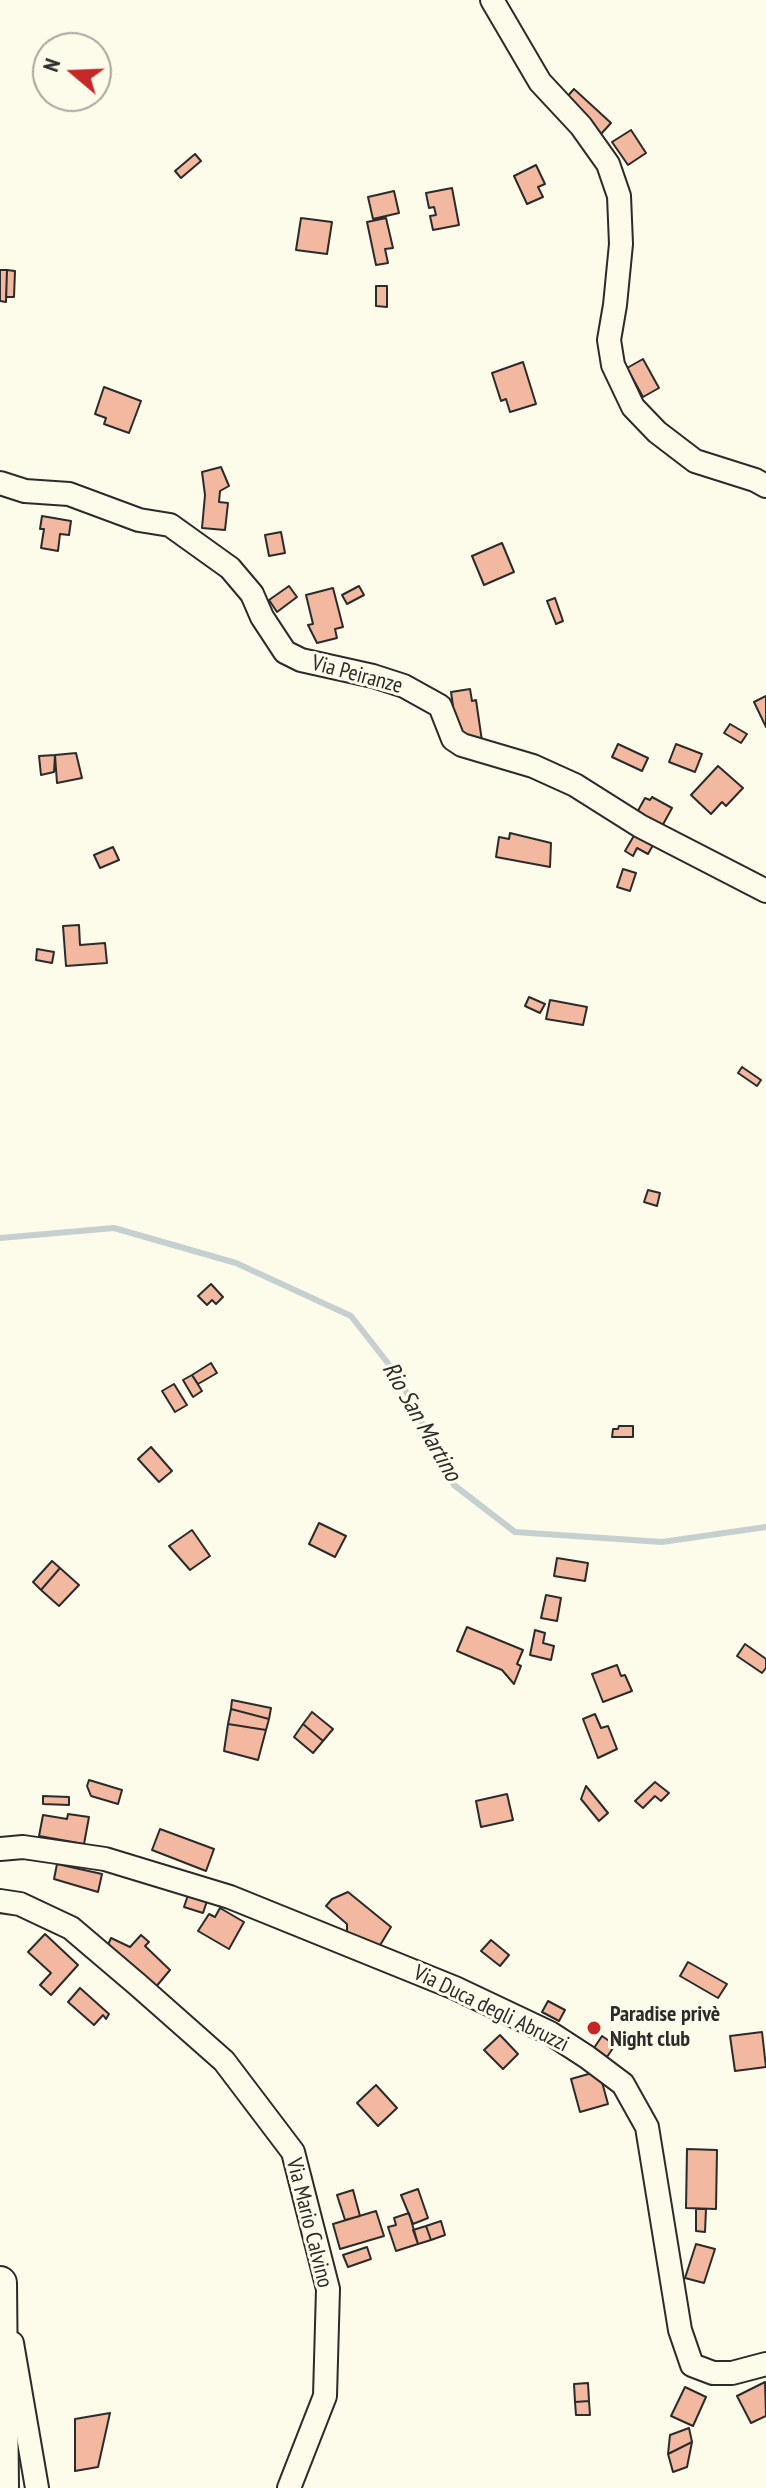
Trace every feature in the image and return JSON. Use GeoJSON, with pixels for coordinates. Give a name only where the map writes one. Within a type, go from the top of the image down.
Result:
{"type":"FeatureCollection","features":[{"type":"Feature","properties":{"kind":"highway"},"geometry":{"type":"LineString","coordinates":[[0,2281],[2,2488]]}},
{"type":"Feature","properties":{"kind":"street"},"geometry":{"type":"LineString","coordinates":[[492,0],[540,82],[581,126],[608,164],[619,196],[621,244],[609,340],[613,365],[633,407],[657,432],[695,461],[766,486]]}},
{"type":"Feature","properties":{"kind":"street","name":"Via Peiranze"},"geometry":{"type":"LineString","coordinates":[[0,483],[25,491],[69,494],[139,520],[170,525],[230,568],[252,594],[262,617],[285,652],[301,660],[404,686],[440,706],[453,739],[462,745],[533,766],[575,785],[640,826],[766,891]]}},
{"type":"Feature","properties":{"kind":"street","name":"Via Duca degli Abruzzi"},"geometry":{"type":"LineString","coordinates":[[0,1849],[23,1847],[105,1859],[230,1897],[469,1994],[550,2033],[587,2057],[623,2084],[647,2127],[680,2330],[692,2365],[713,2373],[732,2373],[766,2364]]}},
{"type":"Feature","properties":{"kind":"street","name":"Via Mario Calvino"},"geometry":{"type":"LineString","coordinates":[[0,1901],[20,1904],[71,1928],[138,1985],[224,2061],[293,2152],[328,2289],[325,2396],[289,2488]]}},
{"type":"Feature","properties":{"kind":"street"},"geometry":{"type":"LineString","coordinates":[[0,2281],[37,2488]]}},
{"type":"Feature","properties":{"kind":"building"},"geometry":{"type":"Polygon","coordinates":[[[574,89],[611,123],[601,134],[565,99],[574,89]]]}},
{"type":"Feature","properties":{"kind":"building"},"geometry":{"type":"Polygon","coordinates":[[[631,130],[646,153],[628,165],[612,142],[631,130]]]}},
{"type":"Feature","properties":{"kind":"building"},"geometry":{"type":"Polygon","coordinates":[[[195,154],[201,161],[181,178],[175,171],[195,154]]]}},
{"type":"Feature","properties":{"kind":"building"},"geometry":{"type":"Polygon","coordinates":[[[536,165],[545,184],[538,187],[543,197],[527,204],[514,176],[536,165]]]}},
{"type":"Feature","properties":{"kind":"building"},"geometry":{"type":"Polygon","coordinates":[[[452,188],[459,225],[433,230],[430,216],[436,215],[434,207],[429,208],[426,193],[452,188]]]}},
{"type":"Feature","properties":{"kind":"building"},"geometry":{"type":"Polygon","coordinates":[[[394,191],[399,213],[373,219],[368,197],[394,191]]]}},
{"type":"Feature","properties":{"kind":"building"},"geometry":{"type":"Polygon","coordinates":[[[301,218],[332,222],[327,254],[296,250],[301,218]]]}},
{"type":"Feature","properties":{"kind":"building"},"geometry":{"type":"Polygon","coordinates":[[[386,218],[393,248],[385,249],[388,263],[376,265],[367,222],[386,218]]]}},
{"type":"Feature","properties":{"kind":"building"},"geometry":{"type":"Polygon","coordinates":[[[0,270],[7,270],[6,302],[0,301],[0,270]]]}},
{"type":"Feature","properties":{"kind":"building"},"geometry":{"type":"Polygon","coordinates":[[[7,270],[15,271],[14,297],[6,297],[7,270]]]}},
{"type":"Feature","properties":{"kind":"building"},"geometry":{"type":"Polygon","coordinates":[[[376,286],[387,286],[387,307],[376,306],[376,286]]]}},
{"type":"Feature","properties":{"kind":"building"},"geometry":{"type":"Polygon","coordinates":[[[643,359],[659,388],[643,397],[627,368],[643,359]]]}},
{"type":"Feature","properties":{"kind":"building"},"geometry":{"type":"Polygon","coordinates":[[[523,362],[536,404],[510,412],[506,399],[501,401],[492,373],[523,362]]]}},
{"type":"Feature","properties":{"kind":"building"},"geometry":{"type":"Polygon","coordinates":[[[104,387],[141,401],[129,433],[104,424],[106,418],[95,414],[104,387]]]}},
{"type":"Feature","properties":{"kind":"building"},"geometry":{"type":"Polygon","coordinates":[[[221,467],[229,486],[220,491],[219,502],[228,503],[225,530],[202,528],[205,495],[202,472],[221,467]]]}},
{"type":"Feature","properties":{"kind":"building"},"geometry":{"type":"Polygon","coordinates":[[[42,516],[71,521],[69,535],[60,534],[58,551],[41,548],[44,529],[40,529],[42,516]]]}},
{"type":"Feature","properties":{"kind":"building"},"geometry":{"type":"Polygon","coordinates":[[[281,532],[285,553],[269,556],[265,535],[281,532]]]}},
{"type":"Feature","properties":{"kind":"building"},"geometry":{"type":"Polygon","coordinates":[[[502,543],[514,572],[484,585],[472,556],[502,543]]]}},
{"type":"Feature","properties":{"kind":"building"},"geometry":{"type":"Polygon","coordinates":[[[289,586],[297,597],[277,612],[269,600],[289,586]]]}},
{"type":"Feature","properties":{"kind":"building"},"geometry":{"type":"Polygon","coordinates":[[[359,586],[364,595],[347,604],[342,595],[359,586]]]}},
{"type":"Feature","properties":{"kind":"building"},"geometry":{"type":"Polygon","coordinates":[[[333,588],[343,627],[335,629],[337,638],[317,643],[308,625],[313,624],[306,595],[333,588]]]}},
{"type":"Feature","properties":{"kind":"building"},"geometry":{"type":"Polygon","coordinates":[[[555,598],[563,621],[556,624],[547,601],[555,598]]]}},
{"type":"Feature","properties":{"kind":"building"},"geometry":{"type":"Polygon","coordinates":[[[470,689],[472,701],[476,700],[482,741],[465,742],[449,706],[453,706],[451,692],[470,689]]]}},
{"type":"Feature","properties":{"kind":"building"},"geometry":{"type":"Polygon","coordinates":[[[766,696],[766,727],[754,702],[766,696]]]}},
{"type":"Feature","properties":{"kind":"building"},"geometry":{"type":"Polygon","coordinates":[[[730,724],[747,734],[741,743],[724,733],[730,724]]]}},
{"type":"Feature","properties":{"kind":"building"},"geometry":{"type":"Polygon","coordinates":[[[618,744],[648,758],[642,771],[612,757],[618,744]]]}},
{"type":"Feature","properties":{"kind":"building"},"geometry":{"type":"Polygon","coordinates":[[[676,744],[702,754],[695,772],[669,762],[676,744]]]}},
{"type":"Feature","properties":{"kind":"building"},"geometry":{"type":"Polygon","coordinates":[[[76,753],[82,778],[57,783],[55,755],[76,753]]]}},
{"type":"Feature","properties":{"kind":"building"},"geometry":{"type":"Polygon","coordinates":[[[55,755],[54,772],[41,775],[39,756],[55,755]]]}},
{"type":"Feature","properties":{"kind":"building"},"geometry":{"type":"Polygon","coordinates":[[[718,766],[743,788],[726,806],[722,802],[711,814],[691,795],[718,766]]]}},
{"type":"Feature","properties":{"kind":"building"},"geometry":{"type":"Polygon","coordinates":[[[652,797],[672,808],[660,830],[635,816],[645,798],[650,800],[652,797]]]}},
{"type":"Feature","properties":{"kind":"building"},"geometry":{"type":"Polygon","coordinates":[[[639,827],[657,838],[648,854],[637,848],[633,856],[625,851],[639,827]]]}},
{"type":"Feature","properties":{"kind":"building"},"geometry":{"type":"Polygon","coordinates":[[[510,833],[551,843],[550,867],[496,857],[499,837],[509,839],[510,833]]]}},
{"type":"Feature","properties":{"kind":"building"},"geometry":{"type":"Polygon","coordinates":[[[113,847],[119,860],[100,868],[94,855],[113,847]]]}},
{"type":"Feature","properties":{"kind":"building"},"geometry":{"type":"Polygon","coordinates":[[[623,869],[636,873],[630,891],[617,887],[623,869]]]}},
{"type":"Feature","properties":{"kind":"building"},"geometry":{"type":"Polygon","coordinates":[[[79,925],[80,945],[105,943],[107,963],[66,966],[63,926],[79,925]]]}},
{"type":"Feature","properties":{"kind":"building"},"geometry":{"type":"Polygon","coordinates":[[[37,949],[54,952],[52,963],[36,960],[37,949]]]}},
{"type":"Feature","properties":{"kind":"building"},"geometry":{"type":"Polygon","coordinates":[[[529,997],[545,1004],[540,1013],[525,1006],[529,997]]]}},
{"type":"Feature","properties":{"kind":"building"},"geometry":{"type":"Polygon","coordinates":[[[550,1000],[587,1007],[583,1025],[546,1019],[550,1000]]]}},
{"type":"Feature","properties":{"kind":"building"},"geometry":{"type":"Polygon","coordinates":[[[742,1067],[761,1080],[757,1086],[738,1073],[742,1067]]]}},
{"type":"Feature","properties":{"kind":"building"},"geometry":{"type":"Polygon","coordinates":[[[648,1190],[660,1193],[657,1206],[644,1202],[648,1190]]]}},
{"type":"Feature","properties":{"kind":"building"},"geometry":{"type":"Polygon","coordinates":[[[211,1284],[223,1297],[216,1304],[212,1300],[207,1305],[198,1296],[211,1284]]]}},
{"type":"Feature","properties":{"kind":"building"},"geometry":{"type":"Polygon","coordinates":[[[211,1363],[217,1373],[198,1384],[192,1375],[211,1363]]]}},
{"type":"Feature","properties":{"kind":"building"},"geometry":{"type":"Polygon","coordinates":[[[192,1375],[202,1391],[193,1397],[183,1380],[192,1375]]]}},
{"type":"Feature","properties":{"kind":"building"},"geometry":{"type":"Polygon","coordinates":[[[174,1384],[187,1405],[175,1412],[162,1391],[174,1384]]]}},
{"type":"Feature","properties":{"kind":"building"},"geometry":{"type":"Polygon","coordinates":[[[633,1426],[633,1437],[612,1437],[613,1429],[633,1426]]]}},
{"type":"Feature","properties":{"kind":"building"},"geometry":{"type":"Polygon","coordinates":[[[151,1447],[172,1471],[159,1482],[138,1459],[151,1447]]]}},
{"type":"Feature","properties":{"kind":"building"},"geometry":{"type":"Polygon","coordinates":[[[319,1523],[346,1536],[335,1557],[309,1544],[319,1523]]]}},
{"type":"Feature","properties":{"kind":"building"},"geometry":{"type":"Polygon","coordinates":[[[192,1530],[210,1556],[190,1570],[169,1546],[192,1530]]]}},
{"type":"Feature","properties":{"kind":"building"},"geometry":{"type":"Polygon","coordinates":[[[557,1558],[588,1563],[585,1581],[554,1576],[557,1558]]]}},
{"type":"Feature","properties":{"kind":"building"},"geometry":{"type":"Polygon","coordinates":[[[52,1561],[60,1568],[41,1590],[33,1582],[52,1561]]]}},
{"type":"Feature","properties":{"kind":"building"},"geometry":{"type":"Polygon","coordinates":[[[60,1568],[79,1585],[59,1606],[41,1590],[60,1568]]]}},
{"type":"Feature","properties":{"kind":"building"},"geometry":{"type":"Polygon","coordinates":[[[546,1595],[561,1598],[557,1621],[541,1618],[546,1595]]]}},
{"type":"Feature","properties":{"kind":"building"},"geometry":{"type":"Polygon","coordinates":[[[467,1627],[523,1650],[514,1684],[502,1670],[457,1651],[467,1627]]]}},
{"type":"Feature","properties":{"kind":"building"},"geometry":{"type":"Polygon","coordinates":[[[535,1630],[545,1633],[543,1643],[554,1646],[551,1660],[530,1655],[535,1630]]]}},
{"type":"Feature","properties":{"kind":"building"},"geometry":{"type":"Polygon","coordinates":[[[745,1644],[766,1659],[766,1668],[762,1673],[737,1656],[745,1644]]]}},
{"type":"Feature","properties":{"kind":"building"},"geometry":{"type":"Polygon","coordinates":[[[617,1665],[632,1691],[603,1702],[592,1674],[617,1665]]]}},
{"type":"Feature","properties":{"kind":"building"},"geometry":{"type":"Polygon","coordinates":[[[232,1700],[271,1708],[269,1719],[231,1709],[232,1700]]]}},
{"type":"Feature","properties":{"kind":"building"},"geometry":{"type":"Polygon","coordinates":[[[231,1709],[269,1719],[266,1730],[228,1724],[231,1709]]]}},
{"type":"Feature","properties":{"kind":"building"},"geometry":{"type":"Polygon","coordinates":[[[312,1712],[333,1729],[323,1741],[303,1724],[312,1712]]]}},
{"type":"Feature","properties":{"kind":"building"},"geometry":{"type":"Polygon","coordinates":[[[595,1714],[601,1728],[608,1726],[617,1749],[598,1758],[583,1719],[595,1714]]]}},
{"type":"Feature","properties":{"kind":"building"},"geometry":{"type":"Polygon","coordinates":[[[228,1724],[266,1730],[258,1760],[224,1751],[228,1724]]]}},
{"type":"Feature","properties":{"kind":"building"},"geometry":{"type":"Polygon","coordinates":[[[303,1724],[323,1741],[313,1753],[294,1737],[303,1724]]]}},
{"type":"Feature","properties":{"kind":"building"},"geometry":{"type":"Polygon","coordinates":[[[89,1780],[122,1790],[118,1804],[91,1796],[87,1786],[89,1780]]]}},
{"type":"Feature","properties":{"kind":"building"},"geometry":{"type":"Polygon","coordinates":[[[655,1782],[669,1793],[661,1801],[655,1796],[643,1808],[635,1801],[655,1782]]]}},
{"type":"Feature","properties":{"kind":"building"},"geometry":{"type":"Polygon","coordinates":[[[586,1786],[608,1813],[599,1821],[581,1799],[586,1786]]]}},
{"type":"Feature","properties":{"kind":"building"},"geometry":{"type":"Polygon","coordinates":[[[507,1794],[513,1820],[481,1827],[476,1801],[507,1794]]]}},
{"type":"Feature","properties":{"kind":"building"},"geometry":{"type":"Polygon","coordinates":[[[43,1796],[69,1797],[69,1805],[43,1804],[43,1796]]]}},
{"type":"Feature","properties":{"kind":"building"},"geometry":{"type":"Polygon","coordinates":[[[68,1814],[89,1817],[84,1844],[39,1836],[43,1815],[67,1819],[68,1814]]]}},
{"type":"Feature","properties":{"kind":"building"},"geometry":{"type":"Polygon","coordinates":[[[160,1829],[214,1849],[206,1871],[152,1850],[160,1829]]]}},
{"type":"Feature","properties":{"kind":"building"},"geometry":{"type":"Polygon","coordinates":[[[57,1864],[102,1874],[98,1892],[54,1879],[57,1864]]]}},
{"type":"Feature","properties":{"kind":"building"},"geometry":{"type":"Polygon","coordinates":[[[189,1892],[208,1898],[203,1913],[184,1907],[189,1892]]]}},
{"type":"Feature","properties":{"kind":"building"},"geometry":{"type":"Polygon","coordinates":[[[348,1892],[391,1927],[379,1947],[347,1934],[347,1924],[326,1906],[332,1899],[348,1892]]]}},
{"type":"Feature","properties":{"kind":"building"},"geometry":{"type":"Polygon","coordinates":[[[220,1908],[244,1922],[229,1949],[198,1931],[209,1914],[215,1917],[220,1908]]]}},
{"type":"Feature","properties":{"kind":"building"},"geometry":{"type":"Polygon","coordinates":[[[45,1934],[78,1965],[51,1995],[40,1985],[51,1973],[28,1952],[45,1934]]]}},
{"type":"Feature","properties":{"kind":"building"},"geometry":{"type":"Polygon","coordinates":[[[141,1935],[149,1942],[145,1946],[170,1970],[155,1988],[108,1945],[111,1938],[130,1947],[141,1935]]]}},
{"type":"Feature","properties":{"kind":"building"},"geometry":{"type":"Polygon","coordinates":[[[491,1940],[509,1955],[500,1966],[481,1951],[491,1940]]]}},
{"type":"Feature","properties":{"kind":"building"},"geometry":{"type":"Polygon","coordinates":[[[688,1962],[727,1984],[718,1998],[680,1976],[688,1962]]]}},
{"type":"Feature","properties":{"kind":"building"},"geometry":{"type":"Polygon","coordinates":[[[80,1988],[109,2014],[106,2019],[103,2015],[94,2025],[68,2002],[80,1988]]]}},
{"type":"Feature","properties":{"kind":"building"},"geometry":{"type":"Polygon","coordinates":[[[548,2001],[565,2010],[559,2021],[542,2012],[548,2001]]]}},
{"type":"Feature","properties":{"kind":"building"},"geometry":{"type":"Polygon","coordinates":[[[762,2032],[766,2067],[735,2071],[730,2036],[762,2032]]]}},
{"type":"Feature","properties":{"kind":"building"},"geometry":{"type":"Polygon","coordinates":[[[500,2035],[518,2054],[503,2069],[484,2050],[500,2035]]]}},
{"type":"Feature","properties":{"kind":"building"},"geometry":{"type":"Polygon","coordinates":[[[602,2036],[615,2045],[607,2057],[594,2048],[602,2036]]]}},
{"type":"Feature","properties":{"kind":"building"},"geometry":{"type":"Polygon","coordinates":[[[599,2071],[608,2104],[580,2112],[571,2079],[599,2071]]]}},
{"type":"Feature","properties":{"kind":"building"},"geometry":{"type":"Polygon","coordinates":[[[376,2085],[397,2108],[378,2126],[357,2103],[376,2085]]]}},
{"type":"Feature","properties":{"kind":"building"},"geometry":{"type":"Polygon","coordinates":[[[687,2149],[717,2150],[716,2209],[686,2208],[687,2149]]]}},
{"type":"Feature","properties":{"kind":"building"},"geometry":{"type":"Polygon","coordinates":[[[418,2189],[428,2218],[413,2224],[401,2195],[418,2189]]]}},
{"type":"Feature","properties":{"kind":"building"},"geometry":{"type":"Polygon","coordinates":[[[353,2190],[360,2216],[345,2220],[337,2195],[353,2190]]]}},
{"type":"Feature","properties":{"kind":"building"},"geometry":{"type":"Polygon","coordinates":[[[696,2209],[706,2209],[705,2232],[696,2231],[696,2209]]]}},
{"type":"Feature","properties":{"kind":"building"},"geometry":{"type":"Polygon","coordinates":[[[376,2211],[384,2236],[340,2249],[333,2224],[376,2211]]]}},
{"type":"Feature","properties":{"kind":"building"},"geometry":{"type":"Polygon","coordinates":[[[409,2213],[418,2244],[396,2251],[388,2227],[396,2225],[394,2218],[409,2213]]]}},
{"type":"Feature","properties":{"kind":"building"},"geometry":{"type":"Polygon","coordinates":[[[441,2221],[445,2235],[431,2240],[426,2226],[441,2221]]]}},
{"type":"Feature","properties":{"kind":"building"},"geometry":{"type":"Polygon","coordinates":[[[426,2226],[431,2240],[418,2244],[413,2230],[426,2226]]]}},
{"type":"Feature","properties":{"kind":"building"},"geometry":{"type":"Polygon","coordinates":[[[696,2244],[715,2249],[704,2283],[685,2278],[696,2244]]]}},
{"type":"Feature","properties":{"kind":"building"},"geometry":{"type":"Polygon","coordinates":[[[367,2247],[371,2259],[348,2267],[343,2255],[367,2247]]]}},
{"type":"Feature","properties":{"kind":"building"},"geometry":{"type":"Polygon","coordinates":[[[765,2382],[766,2416],[751,2423],[737,2396],[765,2382]]]}},
{"type":"Feature","properties":{"kind":"building"},"geometry":{"type":"Polygon","coordinates":[[[588,2383],[589,2401],[575,2402],[574,2384],[588,2383]]]}},
{"type":"Feature","properties":{"kind":"building"},"geometry":{"type":"Polygon","coordinates":[[[685,2387],[706,2397],[693,2426],[671,2416],[685,2387]]]}},
{"type":"Feature","properties":{"kind":"building"},"geometry":{"type":"Polygon","coordinates":[[[589,2401],[590,2415],[576,2415],[575,2402],[589,2401]]]}},
{"type":"Feature","properties":{"kind":"building"},"geometry":{"type":"Polygon","coordinates":[[[110,2413],[98,2467],[75,2471],[75,2419],[110,2413]]]}},
{"type":"Feature","properties":{"kind":"building"},"geometry":{"type":"Polygon","coordinates":[[[689,2428],[692,2442],[668,2454],[670,2435],[689,2428]]]}},
{"type":"Feature","properties":{"kind":"building"},"geometry":{"type":"Polygon","coordinates":[[[692,2442],[687,2467],[673,2472],[668,2454],[692,2442]]]}},
{"type":"Feature","properties":{"kind":"waterway","name":"Rio San Martino"},"geometry":{"type":"LineString","coordinates":[[0,1238],[114,1228],[236,1263],[351,1316],[398,1376],[454,1485],[515,1532],[662,1542],[766,1527]]}},
{"type":"Feature","properties":{"kind":"place","name":"Paradise privè Night club"},"geometry":{"type":"Point","coordinates":[594,2028]}}]}
